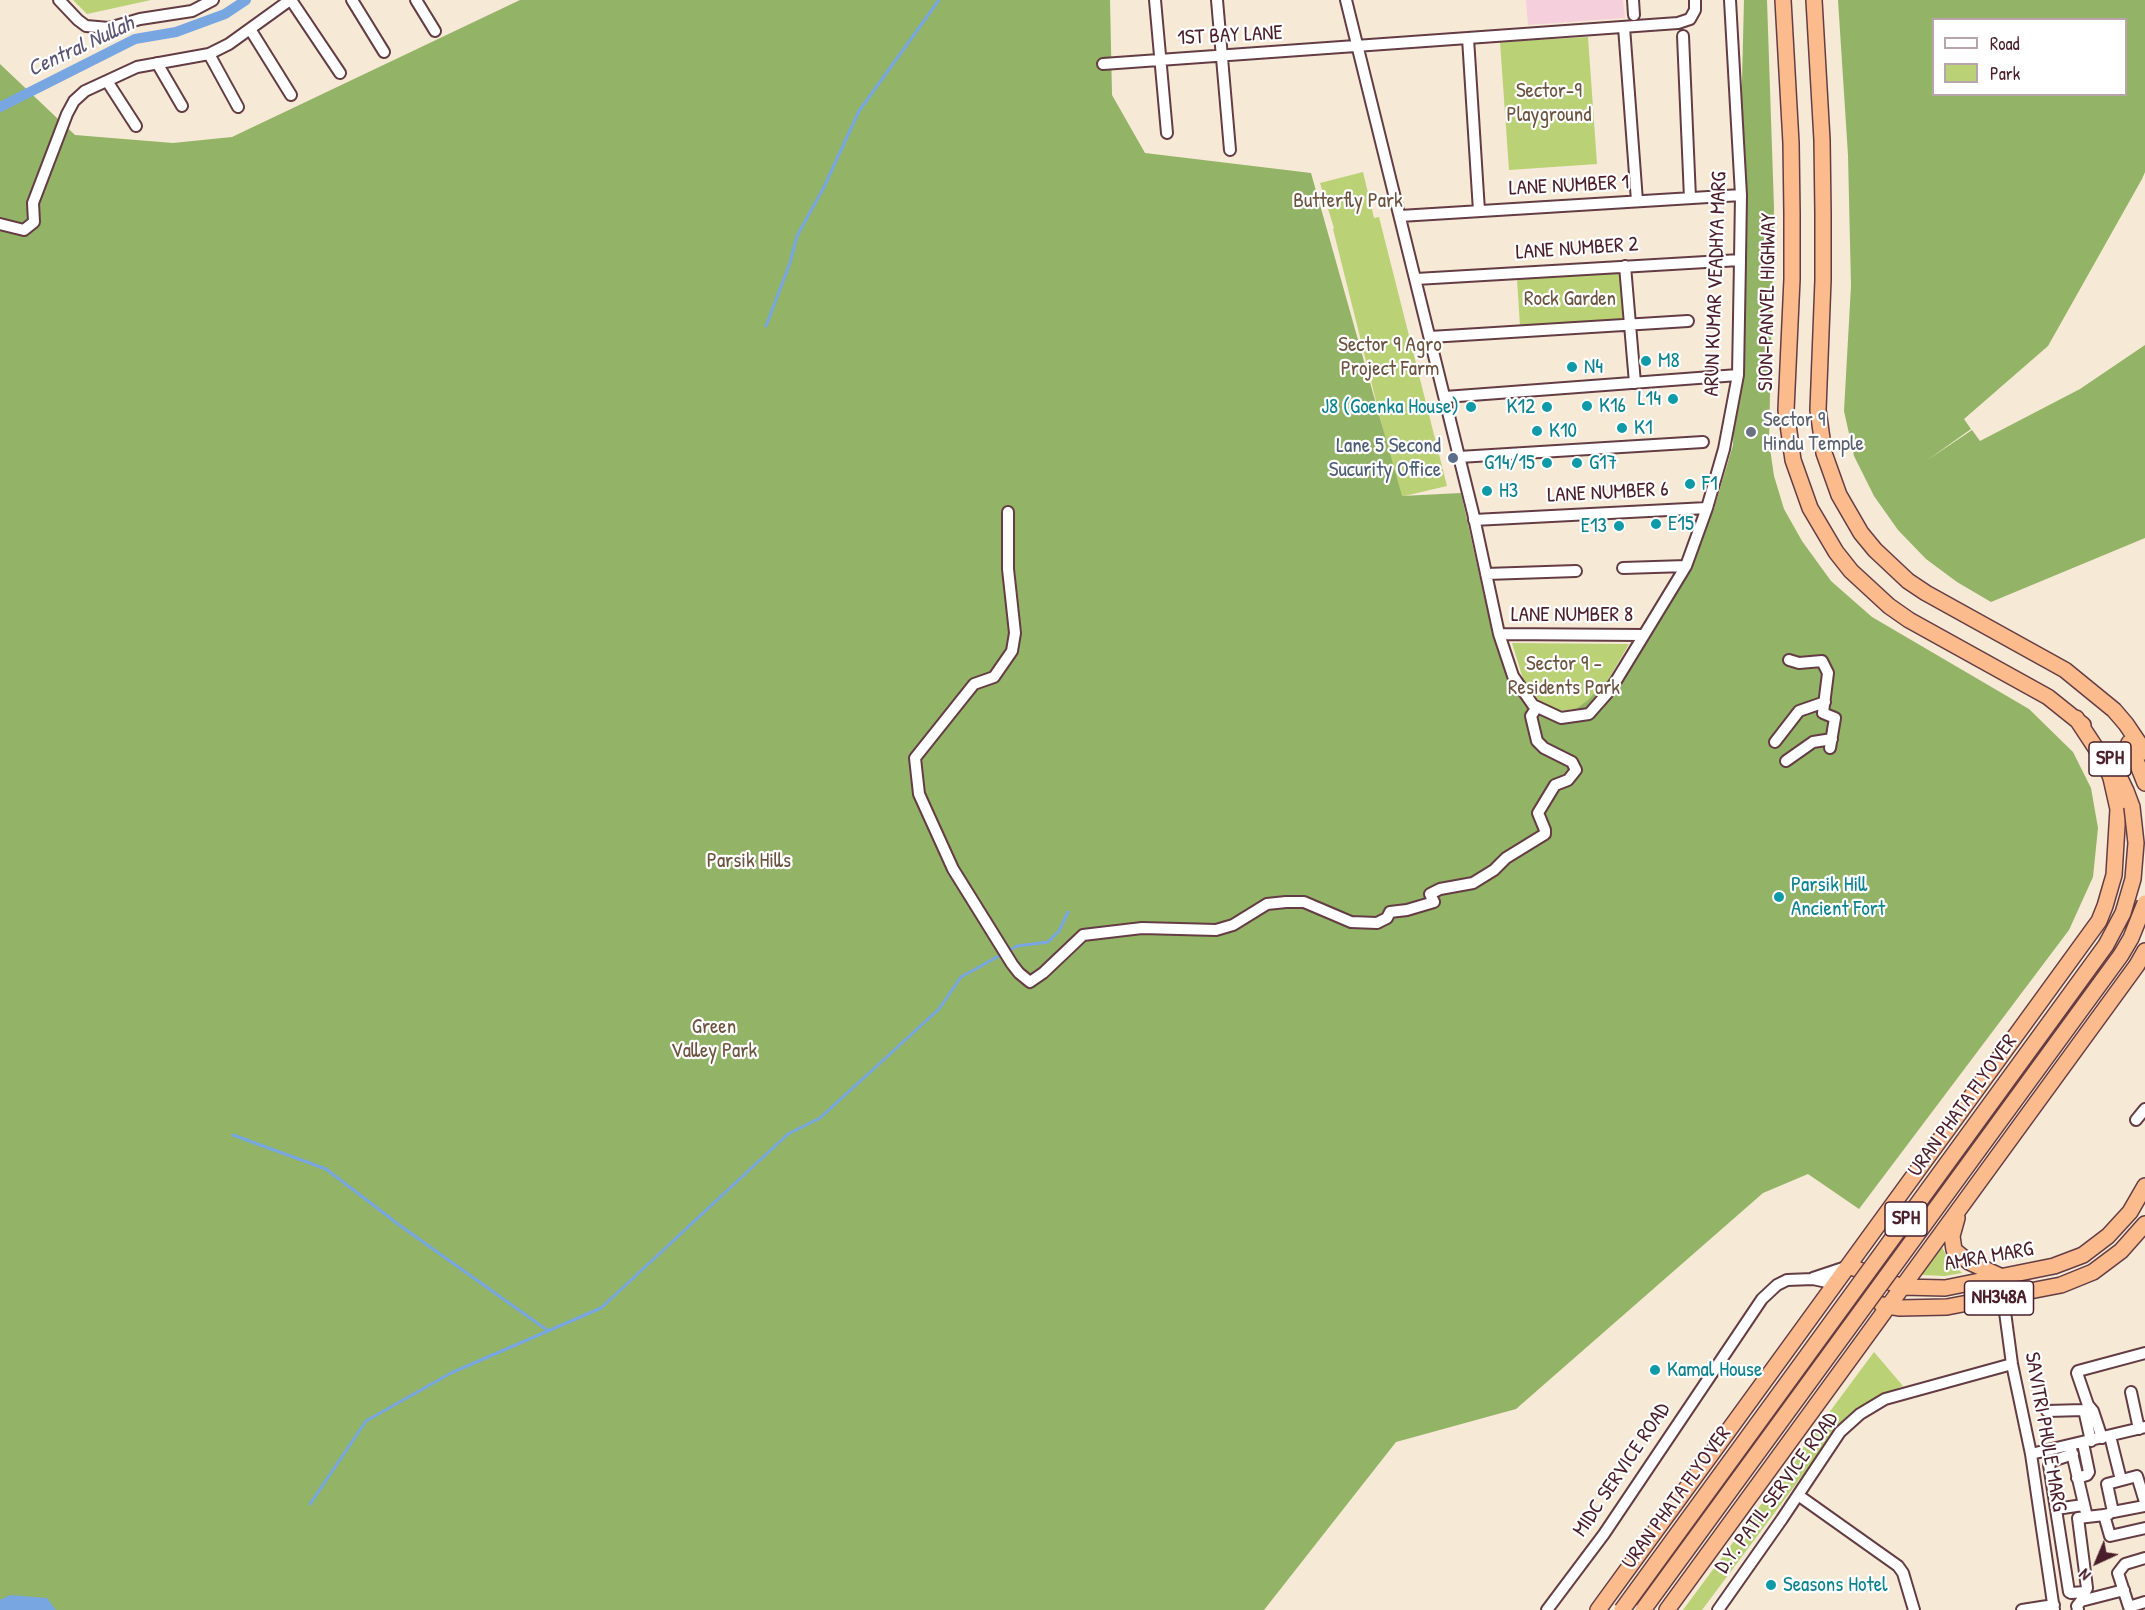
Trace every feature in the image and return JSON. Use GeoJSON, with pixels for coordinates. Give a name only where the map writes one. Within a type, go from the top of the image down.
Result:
{"type":"FeatureCollection","features":[{"type":"Feature","properties":{"kind":"highway","name":"SION-PANVEL HIGHWAY"},"geometry":{"type":"LineString","coordinates":[[1783,0],[1791,143],[1792,214],[1792,279],[1786,410],[1793,460],[1807,500],[1836,552],[1851,571],[1889,606],[1909,620],[2048,697],[2076,718]]}},
{"type":"Feature","properties":{"kind":"highway","name":"SPH"},"geometry":{"type":"LineString","coordinates":[[1814,0],[1824,213],[1818,410],[1824,453],[1839,495],[1849,515],[1868,542],[1908,580],[1926,593],[2065,670],[2097,696],[2122,728],[2145,783]]}},
{"type":"Feature","properties":{"kind":"highway"},"geometry":{"type":"LineString","coordinates":[[2097,696],[2114,710],[2145,752]]}},
{"type":"Feature","properties":{"kind":"highway","name":"URAN PHATA FLYOVER"},"geometry":{"type":"LineString","coordinates":[[1622,1610],[2106,945],[2123,914],[2133,879],[2136,843],[2132,807],[2127,791],[2110,759],[2089,730],[2076,718]]}},
{"type":"Feature","properties":{"kind":"highway"},"geometry":{"type":"LineString","coordinates":[[1598,1610],[1849,1266],[1899,1193],[2090,935],[2110,891],[2116,859],[2118,808],[2111,778],[2104,762],[2076,718]]}},
{"type":"Feature","properties":{"kind":"highway","name":"URAN PHATA FLYOVER"},"geometry":{"type":"LineString","coordinates":[[1643,1610],[2121,955],[2131,938],[2145,903]]}},
{"type":"Feature","properties":{"kind":"highway"},"geometry":{"type":"LineString","coordinates":[[1667,1610],[2145,951]]}},
{"type":"Feature","properties":{"kind":"highway","name":"AMRA MARG"},"geometry":{"type":"LineString","coordinates":[[1849,1266],[1902,1287],[1946,1288],[2055,1266],[2083,1255],[2108,1236],[2130,1212],[2145,1186]]}},
{"type":"Feature","properties":{"kind":"highway"},"geometry":{"type":"LineString","coordinates":[[1961,1207],[1952,1236],[1954,1250],[1969,1262],[2000,1276]]}},
{"type":"Feature","properties":{"kind":"highway","name":"AMRA MARG"},"geometry":{"type":"LineString","coordinates":[[1836,1284],[1888,1307],[1947,1307],[2003,1297],[2061,1285],[2093,1272],[2121,1251],[2145,1224]]}},
{"type":"Feature","properties":{"kind":"highway"},"geometry":{"type":"LineString","coordinates":[[1866,1337],[1899,1317],[1947,1307]]}},
{"type":"Feature","properties":{"kind":"street"},"geometry":{"type":"LineString","coordinates":[[59,0],[86,26],[109,28],[140,19],[192,11],[213,0]]}},
{"type":"Feature","properties":{"kind":"street"},"geometry":{"type":"LineString","coordinates":[[0,224],[24,230],[34,222],[33,203],[74,101],[85,91],[137,67],[209,54],[229,44],[290,0],[340,73]]}},
{"type":"Feature","properties":{"kind":"street"},"geometry":{"type":"LineString","coordinates":[[352,0],[384,52]]}},
{"type":"Feature","properties":{"kind":"street"},"geometry":{"type":"LineString","coordinates":[[416,0],[435,30]]}},
{"type":"Feature","properties":{"kind":"street"},"geometry":{"type":"LineString","coordinates":[[1155,0],[1167,133]]}},
{"type":"Feature","properties":{"kind":"street"},"geometry":{"type":"LineString","coordinates":[[1217,0],[1230,150]]}},
{"type":"Feature","properties":{"kind":"street"},"geometry":{"type":"LineString","coordinates":[[1008,512],[1008,569],[1015,633],[1012,651],[994,677],[974,684],[915,758],[919,794],[953,869],[1008,959],[1030,982],[1043,973],[1083,935],[1142,928],[1216,930],[1233,925],[1266,904],[1287,902],[1304,902],[1351,922],[1377,923],[1387,918],[1390,912],[1407,910],[1434,902],[1430,894],[1473,883],[1494,870],[1506,858],[1545,834],[1538,813],[1555,785],[1568,780],[1576,770],[1572,762],[1544,748],[1537,741],[1531,716],[1537,707],[1533,705],[1513,676],[1499,634],[1445,397],[1346,0]]}},
{"type":"Feature","properties":{"kind":"street"},"geometry":{"type":"LineString","coordinates":[[1633,0],[1634,15]]}},
{"type":"Feature","properties":{"kind":"street","name":"1ST BAY LANE"},"geometry":{"type":"LineString","coordinates":[[1103,64],[1678,23],[1690,19],[1695,10],[1695,0]]}},
{"type":"Feature","properties":{"kind":"street","name":"ARUN KUMAR VEADHYA MARG"},"geometry":{"type":"LineString","coordinates":[[1537,707],[1561,718],[1589,714],[1611,689],[1686,566],[1707,508],[1726,442],[1738,375],[1741,195],[1730,0]]}},
{"type":"Feature","properties":{"kind":"street"},"geometry":{"type":"LineString","coordinates":[[1624,27],[1637,201]]}},
{"type":"Feature","properties":{"kind":"street"},"geometry":{"type":"LineString","coordinates":[[250,29],[291,95]]}},
{"type":"Feature","properties":{"kind":"street"},"geometry":{"type":"LineString","coordinates":[[1683,36],[1690,198]]}},
{"type":"Feature","properties":{"kind":"street"},"geometry":{"type":"LineString","coordinates":[[1468,38],[1479,211]]}},
{"type":"Feature","properties":{"kind":"street"},"geometry":{"type":"LineString","coordinates":[[209,54],[238,107]]}},
{"type":"Feature","properties":{"kind":"street"},"geometry":{"type":"LineString","coordinates":[[157,63],[182,106]]}},
{"type":"Feature","properties":{"kind":"street"},"geometry":{"type":"LineString","coordinates":[[107,81],[136,126]]}},
{"type":"Feature","properties":{"kind":"street","name":"LANE NUMBER 1"},"geometry":{"type":"LineString","coordinates":[[1400,216],[1741,195]]}},
{"type":"Feature","properties":{"kind":"street","name":"LANE NUMBER 2"},"geometry":{"type":"LineString","coordinates":[[1416,279],[1740,260]]}},
{"type":"Feature","properties":{"kind":"street"},"geometry":{"type":"LineString","coordinates":[[1625,266],[1635,383]]}},
{"type":"Feature","properties":{"kind":"street"},"geometry":{"type":"LineString","coordinates":[[1430,337],[1688,321]]}},
{"type":"Feature","properties":{"kind":"street"},"geometry":{"type":"LineString","coordinates":[[1445,397],[1738,375]]}},
{"type":"Feature","properties":{"kind":"street"},"geometry":{"type":"LineString","coordinates":[[1459,457],[1703,442]]}},
{"type":"Feature","properties":{"kind":"street","name":"LANE NUMBER 6"},"geometry":{"type":"LineString","coordinates":[[1474,520],[1707,508]]}},
{"type":"Feature","properties":{"kind":"street"},"geometry":{"type":"LineString","coordinates":[[1623,568],[1686,566]]}},
{"type":"Feature","properties":{"kind":"street"},"geometry":{"type":"LineString","coordinates":[[1486,574],[1576,571]]}},
{"type":"Feature","properties":{"kind":"street","name":"LANE NUMBER 8"},"geometry":{"type":"LineString","coordinates":[[1499,634],[1644,635]]}},
{"type":"Feature","properties":{"kind":"street"},"geometry":{"type":"LineString","coordinates":[[1786,761],[1813,742],[1831,744],[1835,718],[1823,713],[1828,673],[1821,662],[1799,663],[1789,660]]}},
{"type":"Feature","properties":{"kind":"street"},"geometry":{"type":"LineString","coordinates":[[1775,742],[1799,711],[1825,702]]}},
{"type":"Feature","properties":{"kind":"street"},"geometry":{"type":"LineString","coordinates":[[2136,1120],[2145,1109]]}},
{"type":"Feature","properties":{"kind":"street"},"geometry":{"type":"LineString","coordinates":[[1813,1278],[1849,1266]]}},
{"type":"Feature","properties":{"kind":"street","name":"MIDC SERVICE ROAD"},"geometry":{"type":"LineString","coordinates":[[1547,1610],[1604,1534],[1762,1299],[1777,1285],[1787,1280],[1813,1278],[1836,1284]]}},
{"type":"Feature","properties":{"kind":"street","name":"SAVITRI PHULE MARG"},"geometry":{"type":"LineString","coordinates":[[2003,1297],[2012,1364],[2031,1454],[2054,1607]]}},
{"type":"Feature","properties":{"kind":"street"},"geometry":{"type":"LineString","coordinates":[[2077,1478],[2089,1473],[2097,1439],[2093,1411],[2088,1405],[2078,1371],[2145,1353]]}},
{"type":"Feature","properties":{"kind":"street","name":"D.Y. PATIL SERVICE ROAD"},"geometry":{"type":"LineString","coordinates":[[1718,1610],[1840,1432],[1872,1406],[1885,1399],[2012,1364]]}},
{"type":"Feature","properties":{"kind":"street"},"geometry":{"type":"LineString","coordinates":[[2080,1601],[2069,1592],[2050,1463],[2097,1439],[2142,1428],[2131,1392]]}},
{"type":"Feature","properties":{"kind":"street"},"geometry":{"type":"LineString","coordinates":[[2047,1412],[2084,1410],[2097,1439],[2121,1480]]}},
{"type":"Feature","properties":{"kind":"street"},"geometry":{"type":"LineString","coordinates":[[2031,1454],[2072,1450]]}},
{"type":"Feature","properties":{"kind":"street"},"geometry":{"type":"LineString","coordinates":[[2072,1450],[2087,1517]]}},
{"type":"Feature","properties":{"kind":"street"},"geometry":{"type":"LineString","coordinates":[[2080,1601],[2088,1588],[2078,1518],[2108,1514],[2145,1504],[2137,1476],[2107,1484],[2108,1514],[2110,1536],[2145,1528]]}},
{"type":"Feature","properties":{"kind":"street"},"geometry":{"type":"LineString","coordinates":[[1798,1495],[1898,1566],[1903,1573],[1914,1610]]}},
{"type":"Feature","properties":{"kind":"street"},"geometry":{"type":"LineString","coordinates":[[2056,1509],[2083,1505]]}},
{"type":"Feature","properties":{"kind":"street"},"geometry":{"type":"LineString","coordinates":[[2145,1558],[2125,1564],[2118,1573],[2130,1608],[2145,1602]]}},
{"type":"Feature","properties":{"kind":"street"},"geometry":{"type":"LineString","coordinates":[[2080,1601],[2124,1590]]}},
{"type":"Feature","properties":{"kind":"street"},"geometry":{"type":"LineString","coordinates":[[2022,1610],[2054,1607]]}},
{"type":"Feature","properties":{"kind":"shaded area"},"geometry":{"type":"Polygon","coordinates":[[[1526,0],[1623,0],[1625,18],[1528,25],[1526,0]]]}},
{"type":"Feature","properties":{"kind":"green space"},"geometry":{"type":"Polygon","coordinates":[[[73,0],[151,0],[87,14],[73,0]]]}},
{"type":"Feature","properties":{"kind":"green space","name":"Parsik Hills"},"geometry":{"type":"Polygon","coordinates":[[[520,0],[1110,0],[1112,95],[1145,153],[1311,173],[1402,496],[1461,493],[1493,636],[1508,679],[1530,710],[1557,723],[1587,701],[1652,634],[1690,569],[1714,509],[1733,445],[1744,0],[1767,0],[1774,208],[1769,442],[1774,476],[1784,509],[1802,541],[1831,581],[1872,617],[2029,709],[2073,752],[2091,788],[2098,828],[2093,877],[2069,930],[1859,1209],[1808,1174],[1763,1193],[1516,1409],[1396,1442],[1264,1610],[0,1610],[0,64],[75,135],[173,143],[232,137],[520,0]]]}},
{"type":"Feature","properties":{"kind":"green space"},"geometry":{"type":"Polygon","coordinates":[[[1838,0],[2145,0],[2145,172],[2142,179],[2048,346],[1964,419],[1971,429],[1926,461],[1972,430],[1980,441],[2080,389],[2145,345],[2145,538],[1991,602],[1957,582],[1926,559],[1898,530],[1874,496],[1854,456],[1844,411],[1851,286],[1848,155],[1838,0]]]}},
{"type":"Feature","properties":{"kind":"green space","name":"Sector-9 Playground"},"geometry":{"type":"Polygon","coordinates":[[[1588,37],[1597,164],[1509,170],[1500,42],[1588,37]]]}},
{"type":"Feature","properties":{"kind":"green space","name":"Sector 9 Agro Project Farm"},"geometry":{"type":"Polygon","coordinates":[[[1363,172],[1374,218],[1379,217],[1447,486],[1400,497],[1334,228],[1320,183],[1363,172]]]}},
{"type":"Feature","properties":{"kind":"green space","name":"Rock Garden"},"geometry":{"type":"Polygon","coordinates":[[[1620,273],[1623,320],[1520,326],[1517,279],[1620,273]]]}},
{"type":"Feature","properties":{"kind":"green space","name":"Sector 9 - Residents Park"},"geometry":{"type":"Polygon","coordinates":[[[1512,643],[1629,644],[1608,680],[1584,708],[1560,711],[1539,701],[1523,679],[1512,643]]]}},
{"type":"Feature","properties":{"kind":"green space"},"geometry":{"type":"Polygon","coordinates":[[[1942,1247],[1949,1261],[1962,1273],[1945,1276],[1922,1275],[1942,1247]]]}},
{"type":"Feature","properties":{"kind":"green space"},"geometry":{"type":"Polygon","coordinates":[[[1874,1352],[1903,1386],[1856,1410],[1833,1431],[1702,1610],[1683,1610],[1874,1352]]]}},
{"type":"Feature","properties":{"kind":"water"},"geometry":{"type":"Polygon","coordinates":[[[10,1595],[47,1598],[56,1610],[0,1610],[0,1600],[10,1595]]]}},
{"type":"Feature","properties":{"kind":"waterway","name":"Central Nullah"},"geometry":{"type":"LineString","coordinates":[[0,107],[135,39],[176,32],[225,14],[246,0]]}},
{"type":"Feature","properties":{"kind":"waterway"},"geometry":{"type":"LineString","coordinates":[[766,326],[790,263],[797,236],[824,187],[859,111],[939,0]]}},
{"type":"Feature","properties":{"kind":"waterway"},"geometry":{"type":"LineString","coordinates":[[310,1504],[366,1421],[451,1373],[601,1308],[788,1134],[820,1118],[939,1009],[961,977],[1017,946],[1048,942],[1059,931],[1068,912]]}},
{"type":"Feature","properties":{"kind":"waterway"},"geometry":{"type":"LineString","coordinates":[[233,1135],[326,1169],[402,1227],[547,1330]]}},
{"type":"Feature","properties":{"kind":"place","name":"M8"},"geometry":{"type":"Point","coordinates":[1646,361]}},
{"type":"Feature","properties":{"kind":"place","name":"N4"},"geometry":{"type":"Point","coordinates":[1572,367]}},
{"type":"Feature","properties":{"kind":"place","name":"L14"},"geometry":{"type":"Point","coordinates":[1673,399]}},
{"type":"Feature","properties":{"kind":"place","name":"K16"},"geometry":{"type":"Point","coordinates":[1587,406]}},
{"type":"Feature","properties":{"kind":"place","name":"J8 (Goenka House)"},"geometry":{"type":"Point","coordinates":[1471,407]}},
{"type":"Feature","properties":{"kind":"place","name":"K12"},"geometry":{"type":"Point","coordinates":[1547,407]}},
{"type":"Feature","properties":{"kind":"place","name":"K1"},"geometry":{"type":"Point","coordinates":[1622,428]}},
{"type":"Feature","properties":{"kind":"place","name":"K10"},"geometry":{"type":"Point","coordinates":[1537,431]}},
{"type":"Feature","properties":{"kind":"place","name":"Sector 9 Hindu Temple"},"geometry":{"type":"Point","coordinates":[1751,432]}},
{"type":"Feature","properties":{"kind":"place","name":"Lane 5 Second Sucurity Office"},"geometry":{"type":"Point","coordinates":[1453,458]}},
{"type":"Feature","properties":{"kind":"place","name":"G14/15"},"geometry":{"type":"Point","coordinates":[1547,463]}},
{"type":"Feature","properties":{"kind":"place","name":"G17"},"geometry":{"type":"Point","coordinates":[1577,463]}},
{"type":"Feature","properties":{"kind":"place","name":"F1"},"geometry":{"type":"Point","coordinates":[1690,484]}},
{"type":"Feature","properties":{"kind":"place","name":"H3"},"geometry":{"type":"Point","coordinates":[1487,491]}},
{"type":"Feature","properties":{"kind":"place","name":"E15"},"geometry":{"type":"Point","coordinates":[1656,524]}},
{"type":"Feature","properties":{"kind":"place","name":"E13"},"geometry":{"type":"Point","coordinates":[1619,526]}},
{"type":"Feature","properties":{"kind":"place","name":"Parsik Hill Ancient Fort"},"geometry":{"type":"Point","coordinates":[1779,897]}},
{"type":"Feature","properties":{"kind":"place","name":"Kamal House"},"geometry":{"type":"Point","coordinates":[1655,1370]}},
{"type":"Feature","properties":{"kind":"place","name":"Seasons Hotel"},"geometry":{"type":"Point","coordinates":[1771,1585]}},
{"type":"Feature","properties":{"kind":"park label","name":"Butterfly Park"},"geometry":{"type":"Point","coordinates":[1348,201]}},
{"type":"Feature","properties":{"kind":"park label","name":"Green Valley Park"},"geometry":{"type":"Point","coordinates":[714,1039]}}]}
